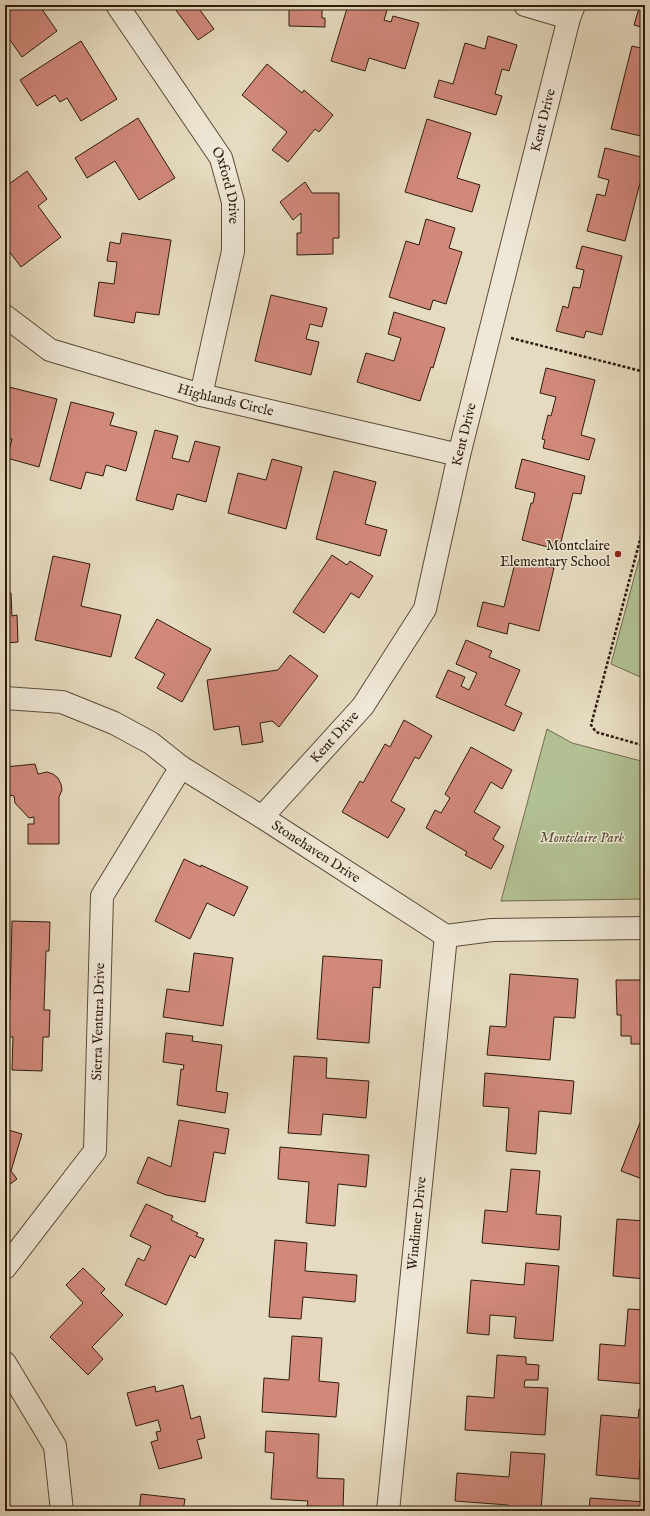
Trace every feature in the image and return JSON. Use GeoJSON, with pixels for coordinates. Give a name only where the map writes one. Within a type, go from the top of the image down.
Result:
{"type":"FeatureCollection","features":[{"type":"Feature","properties":{"kind":"street","name":"Oxford Drive"},"geometry":{"type":"LineString","coordinates":[[117,5],[221,158],[233,202],[233,251],[201,395]]}},
{"type":"Feature","properties":{"kind":"street"},"geometry":{"type":"LineString","coordinates":[[524,5],[571,11]]}},
{"type":"Feature","properties":{"kind":"street","name":"Kent Drive"},"geometry":{"type":"LineString","coordinates":[[262,817],[363,706],[425,609],[459,455],[571,11]]}},
{"type":"Feature","properties":{"kind":"street","name":"Highlands Circle"},"geometry":{"type":"LineString","coordinates":[[5,316],[50,350],[201,395],[459,455]]}},
{"type":"Feature","properties":{"kind":"street","name":"Stonehaven Drive"},"geometry":{"type":"LineString","coordinates":[[5,698],[62,702],[114,723],[145,740],[181,767],[262,817],[446,936]]}},
{"type":"Feature","properties":{"kind":"street","name":"Sierra Ventura Drive"},"geometry":{"type":"LineString","coordinates":[[5,1268],[95,1151],[102,896],[181,767]]}},
{"type":"Feature","properties":{"kind":"street"},"geometry":{"type":"LineString","coordinates":[[446,936],[492,930],[645,928]]}},
{"type":"Feature","properties":{"kind":"street","name":"Windimer Drive"},"geometry":{"type":"LineString","coordinates":[[388,1511],[446,936]]}},
{"type":"Feature","properties":{"kind":"street"},"geometry":{"type":"LineString","coordinates":[[5,1363],[55,1446],[62,1511]]}},
{"type":"Feature","properties":{"kind":"path"},"geometry":{"type":"LineString","coordinates":[[490,332],[645,372]]}},
{"type":"Feature","properties":{"kind":"path"},"geometry":{"type":"LineString","coordinates":[[645,521],[591,725],[596,732],[645,746]]}},
{"type":"Feature","properties":{"kind":"green space"},"geometry":{"type":"Polygon","coordinates":[[[645,537],[645,679],[611,664],[645,537]]]}},
{"type":"Feature","properties":{"kind":"green space","name":"Montclaire Park"},"geometry":{"type":"Polygon","coordinates":[[[547,729],[572,743],[645,762],[645,899],[501,901],[547,729]]]}},
{"type":"Feature","properties":{"kind":"building"},"geometry":{"type":"Polygon","coordinates":[[[5,5],[39,5],[57,31],[22,57],[5,33],[5,26],[10,23],[5,16],[5,5]]]}},
{"type":"Feature","properties":{"kind":"building"},"geometry":{"type":"Polygon","coordinates":[[[172,5],[198,5],[197,6],[214,29],[198,40],[172,5]]]}},
{"type":"Feature","properties":{"kind":"building"},"geometry":{"type":"Polygon","coordinates":[[[264,5],[322,5],[322,18],[325,18],[325,27],[289,26],[289,9],[264,8],[264,5]]]}},
{"type":"Feature","properties":{"kind":"building"},"geometry":{"type":"Polygon","coordinates":[[[348,5],[380,5],[388,7],[384,20],[391,22],[393,16],[419,23],[405,69],[369,58],[365,71],[331,61],[348,5]]]}},
{"type":"Feature","properties":{"kind":"building"},"geometry":{"type":"Polygon","coordinates":[[[640,5],[645,5],[645,28],[634,25],[640,5]]]}},
{"type":"Feature","properties":{"kind":"building"},"geometry":{"type":"Polygon","coordinates":[[[488,36],[517,45],[509,71],[502,69],[495,94],[502,96],[496,115],[434,97],[439,80],[453,84],[465,43],[485,49],[488,36]]]}},
{"type":"Feature","properties":{"kind":"building"},"geometry":{"type":"Polygon","coordinates":[[[81,41],[117,99],[81,121],[67,98],[60,102],[55,95],[37,106],[20,80],[81,41]]]}},
{"type":"Feature","properties":{"kind":"building"},"geometry":{"type":"Polygon","coordinates":[[[632,46],[645,49],[645,137],[611,129],[632,46]]]}},
{"type":"Feature","properties":{"kind":"building"},"geometry":{"type":"Polygon","coordinates":[[[267,64],[302,93],[304,90],[333,115],[319,132],[315,129],[288,162],[272,150],[287,132],[242,95],[267,64]]]}},
{"type":"Feature","properties":{"kind":"building"},"geometry":{"type":"Polygon","coordinates":[[[138,118],[175,178],[139,200],[115,161],[87,178],[75,158],[138,118]]]}},
{"type":"Feature","properties":{"kind":"building"},"geometry":{"type":"Polygon","coordinates":[[[427,119],[471,133],[457,178],[480,185],[472,212],[405,192],[427,119]]]}},
{"type":"Feature","properties":{"kind":"building"},"geometry":{"type":"Polygon","coordinates":[[[605,148],[645,158],[645,184],[640,183],[625,241],[587,231],[597,194],[605,196],[609,180],[598,177],[605,148]]]}},
{"type":"Feature","properties":{"kind":"building"},"geometry":{"type":"Polygon","coordinates":[[[27,171],[47,199],[38,206],[61,237],[21,267],[5,246],[5,187],[27,171]]]}},
{"type":"Feature","properties":{"kind":"building"},"geometry":{"type":"Polygon","coordinates":[[[305,182],[312,193],[339,193],[339,238],[333,238],[333,254],[297,255],[297,233],[301,233],[301,213],[293,220],[280,202],[305,182]]]}},
{"type":"Feature","properties":{"kind":"building"},"geometry":{"type":"Polygon","coordinates":[[[426,219],[455,228],[449,248],[462,252],[446,304],[433,300],[430,310],[389,297],[406,241],[419,245],[426,219]]]}},
{"type":"Feature","properties":{"kind":"building"},"geometry":{"type":"Polygon","coordinates":[[[122,233],[171,240],[159,315],[136,312],[134,323],[94,316],[99,282],[114,284],[117,262],[107,261],[110,242],[120,244],[122,233]]]}},
{"type":"Feature","properties":{"kind":"building"},"geometry":{"type":"Polygon","coordinates":[[[582,246],[622,256],[602,335],[586,331],[584,338],[556,331],[563,306],[568,308],[573,287],[580,288],[584,270],[576,268],[582,246]]]}},
{"type":"Feature","properties":{"kind":"building"},"geometry":{"type":"Polygon","coordinates":[[[271,295],[327,308],[322,327],[310,324],[306,339],[319,342],[311,375],[255,361],[271,295]]]}},
{"type":"Feature","properties":{"kind":"building"},"geometry":{"type":"Polygon","coordinates":[[[394,312],[445,328],[433,368],[431,367],[420,401],[357,382],[366,353],[394,361],[401,338],[388,334],[394,312]]]}},
{"type":"Feature","properties":{"kind":"building"},"geometry":{"type":"Polygon","coordinates":[[[546,368],[595,380],[581,435],[595,439],[589,460],[543,448],[545,440],[542,439],[548,415],[551,416],[556,397],[540,393],[546,368]]]}},
{"type":"Feature","properties":{"kind":"building"},"geometry":{"type":"Polygon","coordinates":[[[5,386],[57,399],[39,467],[7,458],[12,439],[5,438],[5,386]]]}},
{"type":"Feature","properties":{"kind":"building"},"geometry":{"type":"Polygon","coordinates":[[[71,402],[114,413],[110,425],[137,432],[126,471],[106,465],[103,476],[86,472],[81,489],[50,480],[71,402]]]}},
{"type":"Feature","properties":{"kind":"building"},"geometry":{"type":"Polygon","coordinates":[[[155,430],[178,436],[172,458],[189,462],[195,441],[220,447],[206,502],[177,494],[173,510],[136,500],[155,430]]]}},
{"type":"Feature","properties":{"kind":"building"},"geometry":{"type":"Polygon","coordinates":[[[272,459],[302,467],[286,529],[228,513],[238,473],[266,480],[272,459]]]}},
{"type":"Feature","properties":{"kind":"building"},"geometry":{"type":"Polygon","coordinates":[[[522,459],[585,476],[581,494],[573,493],[559,550],[522,540],[535,493],[515,488],[522,459]]]}},
{"type":"Feature","properties":{"kind":"building"},"geometry":{"type":"Polygon","coordinates":[[[334,471],[376,482],[365,524],[387,530],[380,556],[316,539],[334,471]]]}},
{"type":"Feature","properties":{"kind":"building"},"geometry":{"type":"Polygon","coordinates":[[[332,555],[347,565],[350,561],[373,576],[359,598],[351,593],[324,633],[293,612],[332,555]]]}},
{"type":"Feature","properties":{"kind":"building"},"geometry":{"type":"Polygon","coordinates":[[[53,556],[90,564],[81,606],[121,615],[111,657],[35,640],[53,556]]]}},
{"type":"Feature","properties":{"kind":"building"},"geometry":{"type":"Polygon","coordinates":[[[516,559],[554,568],[539,631],[509,623],[507,634],[477,626],[483,602],[504,607],[516,559]]]}},
{"type":"Feature","properties":{"kind":"building"},"geometry":{"type":"Polygon","coordinates":[[[5,593],[11,593],[12,616],[17,615],[18,642],[5,643],[5,593]]]}},
{"type":"Feature","properties":{"kind":"building"},"geometry":{"type":"Polygon","coordinates":[[[157,619],[211,649],[182,702],[157,688],[165,674],[135,658],[157,619]]]}},
{"type":"Feature","properties":{"kind":"building"},"geometry":{"type":"Polygon","coordinates":[[[466,640],[492,651],[489,657],[520,670],[505,705],[522,713],[514,731],[436,697],[448,670],[465,677],[461,686],[469,690],[477,673],[456,664],[466,640]]]}},
{"type":"Feature","properties":{"kind":"building"},"geometry":{"type":"Polygon","coordinates":[[[290,655],[318,676],[279,727],[272,721],[260,723],[263,742],[242,745],[239,726],[214,730],[207,680],[278,670],[290,655]]]}},
{"type":"Feature","properties":{"kind":"building"},"geometry":{"type":"Polygon","coordinates":[[[404,720],[432,736],[419,759],[415,757],[391,801],[405,809],[388,838],[342,812],[360,781],[363,783],[385,744],[390,747],[404,720]]]}},
{"type":"Feature","properties":{"kind":"building"},"geometry":{"type":"Polygon","coordinates":[[[471,747],[512,770],[502,789],[491,782],[474,812],[500,827],[493,839],[504,846],[491,869],[465,855],[467,852],[426,828],[435,810],[441,813],[450,798],[445,794],[471,747]]]}},
{"type":"Feature","properties":{"kind":"building"},"geometry":{"type":"Polygon","coordinates":[[[35,764],[38,774],[47,772],[53,774],[58,778],[61,784],[62,790],[59,797],[59,844],[28,844],[28,824],[34,824],[34,817],[29,818],[15,803],[14,796],[9,795],[9,798],[5,799],[5,767],[35,764]]]}},
{"type":"Feature","properties":{"kind":"building"},"geometry":{"type":"Polygon","coordinates":[[[184,859],[201,867],[201,865],[248,887],[234,916],[207,903],[190,939],[155,921],[184,859]]]}},
{"type":"Feature","properties":{"kind":"building"},"geometry":{"type":"Polygon","coordinates":[[[12,921],[50,922],[49,951],[46,951],[44,1010],[50,1010],[49,1037],[43,1037],[42,1071],[12,1070],[13,1037],[5,1037],[5,1001],[10,1001],[12,921]]]}},
{"type":"Feature","properties":{"kind":"building"},"geometry":{"type":"Polygon","coordinates":[[[194,953],[233,958],[223,1026],[163,1017],[167,989],[189,992],[194,953]]]}},
{"type":"Feature","properties":{"kind":"building"},"geometry":{"type":"Polygon","coordinates":[[[323,956],[382,960],[380,988],[373,987],[369,1043],[317,1039],[323,956]]]}},
{"type":"Feature","properties":{"kind":"building"},"geometry":{"type":"Polygon","coordinates":[[[510,974],[578,979],[575,1018],[554,1017],[550,1060],[487,1055],[490,1026],[506,1027],[510,974]]]}},
{"type":"Feature","properties":{"kind":"building"},"geometry":{"type":"Polygon","coordinates":[[[616,980],[645,980],[645,1044],[631,1044],[631,1036],[621,1036],[621,1015],[617,1015],[616,980]]]}},
{"type":"Feature","properties":{"kind":"building"},"geometry":{"type":"Polygon","coordinates":[[[166,1033],[193,1036],[192,1041],[222,1045],[216,1091],[228,1093],[225,1113],[177,1105],[181,1069],[183,1070],[184,1065],[163,1062],[166,1033]]]}},
{"type":"Feature","properties":{"kind":"building"},"geometry":{"type":"Polygon","coordinates":[[[294,1056],[327,1058],[326,1078],[369,1081],[366,1118],[323,1114],[321,1135],[288,1133],[294,1056]]]}},
{"type":"Feature","properties":{"kind":"building"},"geometry":{"type":"Polygon","coordinates":[[[485,1073],[574,1081],[571,1114],[539,1111],[536,1154],[506,1151],[509,1108],[483,1106],[485,1073]]]}},
{"type":"Feature","properties":{"kind":"building"},"geometry":{"type":"Polygon","coordinates":[[[643,1115],[645,1116],[645,1180],[621,1171],[643,1115]]]}},
{"type":"Feature","properties":{"kind":"building"},"geometry":{"type":"Polygon","coordinates":[[[179,1120],[229,1129],[225,1154],[214,1152],[205,1202],[166,1195],[137,1183],[148,1157],[171,1167],[179,1120]]]}},
{"type":"Feature","properties":{"kind":"building"},"geometry":{"type":"Polygon","coordinates":[[[5,1129],[22,1134],[11,1171],[17,1179],[5,1188],[5,1129]]]}},
{"type":"Feature","properties":{"kind":"building"},"geometry":{"type":"Polygon","coordinates":[[[280,1147],[369,1155],[366,1187],[338,1184],[335,1226],[306,1223],[309,1182],[278,1179],[280,1147]]]}},
{"type":"Feature","properties":{"kind":"building"},"geometry":{"type":"Polygon","coordinates":[[[511,1169],[540,1171],[536,1214],[561,1216],[559,1250],[482,1243],[485,1210],[507,1212],[511,1169]]]}},
{"type":"Feature","properties":{"kind":"building"},"geometry":{"type":"Polygon","coordinates":[[[146,1204],[173,1216],[171,1220],[198,1233],[196,1236],[204,1239],[195,1258],[190,1255],[166,1305],[125,1285],[138,1258],[144,1261],[151,1246],[130,1236],[146,1204]]]}},
{"type":"Feature","properties":{"kind":"building"},"geometry":{"type":"Polygon","coordinates":[[[617,1219],[645,1221],[645,1279],[613,1276],[617,1219]]]}},
{"type":"Feature","properties":{"kind":"building"},"geometry":{"type":"Polygon","coordinates":[[[275,1240],[307,1243],[305,1271],[357,1275],[355,1302],[303,1297],[301,1319],[269,1317],[275,1240]]]}},
{"type":"Feature","properties":{"kind":"building"},"geometry":{"type":"Polygon","coordinates":[[[526,1263],[559,1266],[553,1341],[514,1338],[516,1317],[490,1315],[489,1335],[467,1333],[471,1280],[524,1285],[526,1263]]]}},
{"type":"Feature","properties":{"kind":"building"},"geometry":{"type":"Polygon","coordinates":[[[83,1268],[105,1289],[101,1293],[123,1315],[92,1347],[103,1359],[88,1375],[50,1337],[83,1303],[66,1285],[83,1268]]]}},
{"type":"Feature","properties":{"kind":"building"},"geometry":{"type":"Polygon","coordinates":[[[628,1309],[645,1310],[645,1384],[598,1380],[600,1344],[625,1346],[628,1309]]]}},
{"type":"Feature","properties":{"kind":"building"},"geometry":{"type":"Polygon","coordinates":[[[292,1336],[322,1338],[319,1381],[339,1383],[336,1417],[262,1412],[264,1378],[289,1380],[292,1336]]]}},
{"type":"Feature","properties":{"kind":"building"},"geometry":{"type":"Polygon","coordinates":[[[497,1355],[526,1357],[526,1364],[539,1365],[538,1380],[525,1380],[524,1387],[548,1388],[545,1435],[465,1430],[467,1396],[494,1398],[497,1355]]]}},
{"type":"Feature","properties":{"kind":"building"},"geometry":{"type":"Polygon","coordinates":[[[183,1385],[191,1419],[200,1416],[205,1438],[197,1440],[202,1458],[159,1469],[151,1442],[158,1440],[156,1432],[161,1431],[158,1420],[136,1426],[127,1393],[155,1386],[156,1392],[183,1385]]]}},
{"type":"Feature","properties":{"kind":"building"},"geometry":{"type":"Polygon","coordinates":[[[639,1409],[645,1410],[645,1447],[641,1447],[639,1479],[596,1475],[601,1415],[638,1418],[639,1409]]]}},
{"type":"Feature","properties":{"kind":"building"},"geometry":{"type":"Polygon","coordinates":[[[266,1431],[319,1434],[317,1478],[344,1479],[343,1508],[307,1506],[308,1501],[271,1499],[274,1453],[265,1452],[266,1431]]]}},
{"type":"Feature","properties":{"kind":"building"},"geometry":{"type":"Polygon","coordinates":[[[511,1452],[545,1454],[541,1511],[507,1511],[508,1505],[455,1501],[457,1473],[509,1477],[511,1452]]]}},
{"type":"Feature","properties":{"kind":"building"},"geometry":{"type":"Polygon","coordinates":[[[141,1494],[185,1499],[183,1511],[139,1511],[141,1494]]]}},
{"type":"Feature","properties":{"kind":"building"},"geometry":{"type":"Polygon","coordinates":[[[590,1498],[645,1502],[645,1511],[589,1511],[590,1498]]]}},
{"type":"Feature","properties":{"kind":"place","name":"Montclaire Elementary School"},"geometry":{"type":"Point","coordinates":[618,554]}}]}
